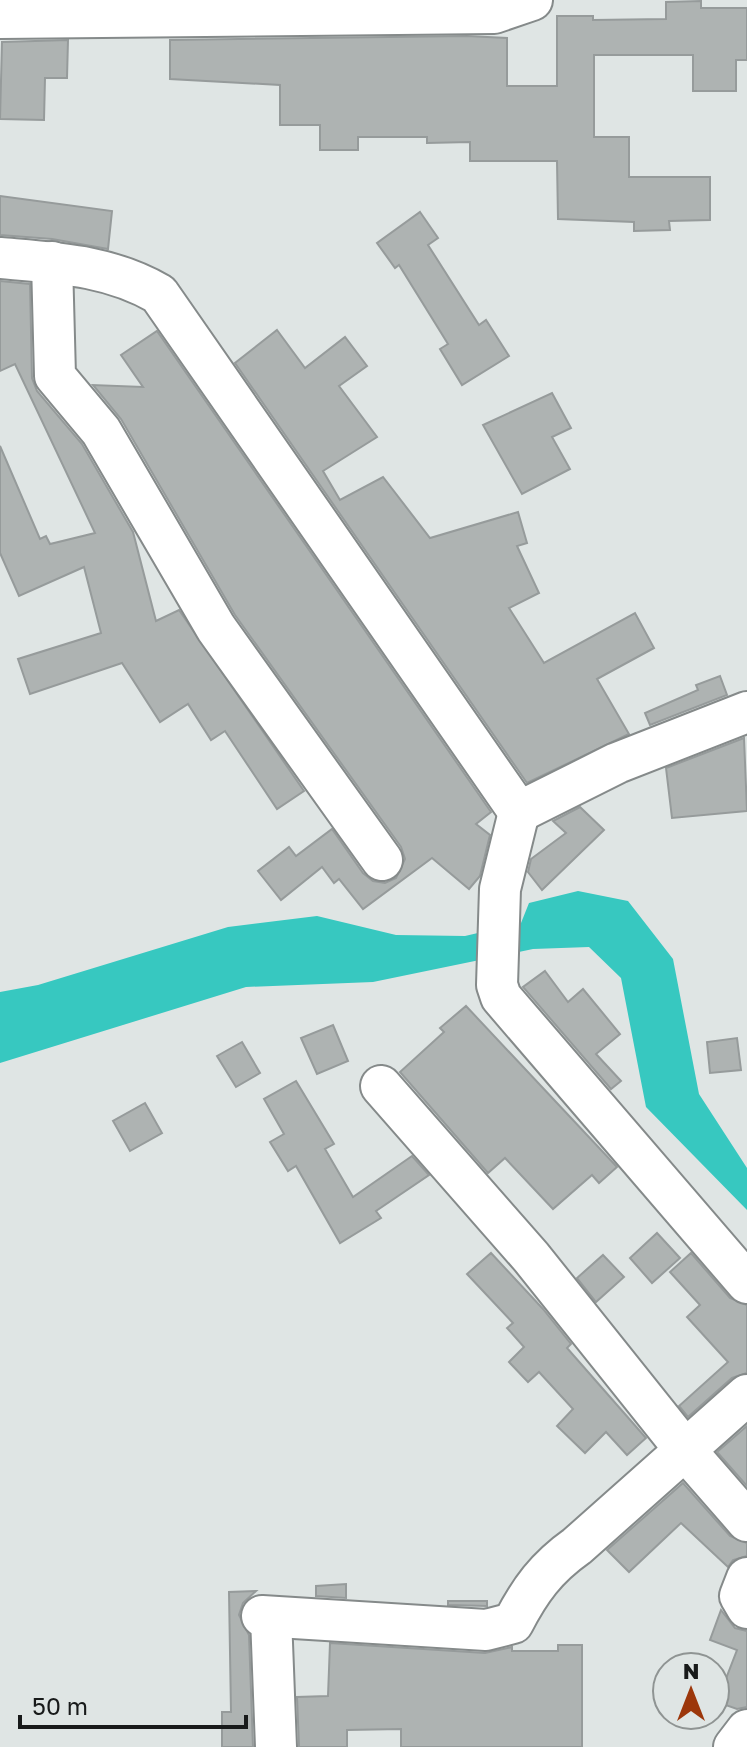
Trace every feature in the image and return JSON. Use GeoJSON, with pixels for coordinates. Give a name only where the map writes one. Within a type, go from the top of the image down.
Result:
{"type":"FeatureCollection","features":[{"type":"Feature","properties":{"kind":"street"},"geometry":{"type":"LineString","coordinates":[[0,18],[494,13],[532,0]]}},
{"type":"Feature","properties":{"kind":"street"},"geometry":{"type":"LineString","coordinates":[[0,258],[99,267],[131,277],[159,294],[519,812],[500,889],[497,985],[501,997],[747,1283]]}},
{"type":"Feature","properties":{"kind":"street"},"geometry":{"type":"LineString","coordinates":[[52,262],[55,376],[101,431],[216,628],[382,860]]}},
{"type":"Feature","properties":{"kind":"street"},"geometry":{"type":"LineString","coordinates":[[519,812],[617,763],[747,712]]}},
{"type":"Feature","properties":{"kind":"street"},"geometry":{"type":"LineString","coordinates":[[381,1086],[531,1257],[686,1451],[747,1521]]}},
{"type":"Feature","properties":{"kind":"street"},"geometry":{"type":"LineString","coordinates":[[276,1747],[266,1616],[486,1630],[513,1623],[527,1594],[554,1563],[747,1395]]}},
{"type":"Feature","properties":{"kind":"street"},"geometry":{"type":"LineString","coordinates":[[747,1578],[740,1596],[747,1608]]}},
{"type":"Feature","properties":{"kind":"street"},"geometry":{"type":"LineString","coordinates":[[734,1747],[747,1730]]}},
{"type":"Feature","properties":{"kind":"water"},"geometry":{"type":"Polygon","coordinates":[[[578,891],[628,901],[673,959],[699,1094],[747,1168],[747,1210],[646,1107],[621,978],[589,947],[533,949],[373,982],[246,987],[0,1063],[0,992],[38,985],[228,927],[317,916],[396,935],[465,936],[521,923],[529,903],[578,891]]]}},
{"type":"Feature","properties":{"kind":"building"},"geometry":{"type":"Polygon","coordinates":[[[701,1],[701,8],[747,8],[747,60],[736,60],[736,91],[693,91],[693,55],[594,55],[594,137],[629,137],[629,177],[710,177],[710,220],[669,221],[670,230],[634,231],[634,222],[558,219],[557,161],[470,161],[470,142],[427,143],[427,137],[358,137],[358,150],[320,150],[320,125],[280,125],[280,85],[170,79],[170,40],[467,36],[507,38],[507,86],[557,86],[557,16],[593,16],[593,20],[666,19],[666,2],[701,1]]]}},
{"type":"Feature","properties":{"kind":"building"},"geometry":{"type":"Polygon","coordinates":[[[68,40],[67,78],[45,78],[44,120],[0,119],[2,42],[68,40]]]}},
{"type":"Feature","properties":{"kind":"building"},"geometry":{"type":"Polygon","coordinates":[[[0,196],[112,211],[108,249],[52,239],[0,235],[0,196]]]}},
{"type":"Feature","properties":{"kind":"building"},"geometry":{"type":"Polygon","coordinates":[[[420,212],[438,238],[428,245],[479,325],[486,320],[509,356],[462,385],[440,349],[448,344],[399,265],[395,268],[377,243],[420,212]]]}},
{"type":"Feature","properties":{"kind":"building"},"geometry":{"type":"Polygon","coordinates":[[[0,281],[30,284],[32,378],[37,391],[82,444],[133,532],[156,621],[179,610],[304,791],[277,809],[225,731],[211,740],[188,704],[160,722],[122,663],[30,694],[18,659],[101,633],[84,567],[19,596],[0,553],[0,446],[40,539],[46,536],[50,544],[95,533],[15,364],[0,371],[0,281]]]}},
{"type":"Feature","properties":{"kind":"building"},"geometry":{"type":"Polygon","coordinates":[[[277,330],[305,368],[345,337],[367,366],[339,386],[377,437],[323,471],[340,500],[383,477],[430,538],[518,512],[527,543],[517,546],[539,593],[509,608],[544,663],[635,613],[654,648],[597,679],[629,734],[527,783],[235,363],[277,330]]]}},
{"type":"Feature","properties":{"kind":"building"},"geometry":{"type":"Polygon","coordinates":[[[157,331],[491,812],[476,824],[490,835],[480,876],[469,889],[432,858],[363,909],[339,879],[334,883],[322,867],[281,900],[258,871],[289,847],[296,856],[332,829],[363,873],[373,881],[385,883],[396,878],[405,859],[401,847],[235,615],[121,419],[93,385],[143,387],[121,355],[157,331]]]}},
{"type":"Feature","properties":{"kind":"building"},"geometry":{"type":"Polygon","coordinates":[[[552,393],[571,428],[552,437],[570,469],[522,494],[483,425],[552,393]]]}},
{"type":"Feature","properties":{"kind":"building"},"geometry":{"type":"Polygon","coordinates":[[[720,676],[727,695],[650,725],[645,713],[698,690],[696,685],[720,676]]]}},
{"type":"Feature","properties":{"kind":"building"},"geometry":{"type":"Polygon","coordinates":[[[744,738],[747,811],[672,818],[666,768],[744,738]]]}},
{"type":"Feature","properties":{"kind":"building"},"geometry":{"type":"Polygon","coordinates":[[[580,807],[604,830],[542,890],[528,872],[531,859],[566,833],[553,821],[580,807]]]}},
{"type":"Feature","properties":{"kind":"building"},"geometry":{"type":"Polygon","coordinates":[[[545,971],[568,1002],[583,989],[620,1034],[596,1054],[621,1081],[611,1089],[523,987],[545,971]]]}},
{"type":"Feature","properties":{"kind":"building"},"geometry":{"type":"Polygon","coordinates":[[[466,1006],[617,1167],[599,1183],[592,1175],[553,1209],[505,1158],[488,1173],[400,1072],[444,1032],[440,1028],[466,1006]]]}},
{"type":"Feature","properties":{"kind":"building"},"geometry":{"type":"Polygon","coordinates":[[[333,1025],[348,1061],[317,1074],[301,1038],[333,1025]]]}},
{"type":"Feature","properties":{"kind":"building"},"geometry":{"type":"Polygon","coordinates":[[[737,1038],[741,1070],[710,1073],[707,1042],[737,1038]]]}},
{"type":"Feature","properties":{"kind":"building"},"geometry":{"type":"Polygon","coordinates":[[[242,1042],[260,1073],[236,1087],[217,1056],[242,1042]]]}},
{"type":"Feature","properties":{"kind":"building"},"geometry":{"type":"Polygon","coordinates":[[[296,1081],[334,1144],[325,1149],[353,1197],[412,1156],[429,1175],[376,1211],[381,1218],[340,1243],[296,1166],[288,1171],[270,1142],[284,1134],[264,1099],[296,1081]]]}},
{"type":"Feature","properties":{"kind":"building"},"geometry":{"type":"Polygon","coordinates":[[[145,1103],[162,1133],[130,1151],[113,1121],[145,1103]]]}},
{"type":"Feature","properties":{"kind":"building"},"geometry":{"type":"Polygon","coordinates":[[[657,1233],[680,1258],[652,1283],[630,1258],[657,1233]]]}},
{"type":"Feature","properties":{"kind":"building"},"geometry":{"type":"Polygon","coordinates":[[[491,1253],[543,1309],[571,1344],[567,1348],[646,1438],[627,1455],[606,1432],[585,1453],[557,1426],[573,1409],[539,1372],[528,1382],[509,1362],[524,1347],[507,1328],[513,1323],[467,1274],[491,1253]]]}},
{"type":"Feature","properties":{"kind":"building"},"geometry":{"type":"Polygon","coordinates":[[[691,1253],[730,1298],[747,1305],[747,1373],[732,1378],[688,1417],[679,1406],[728,1362],[687,1317],[700,1305],[670,1272],[691,1253]]]}},
{"type":"Feature","properties":{"kind":"building"},"geometry":{"type":"Polygon","coordinates":[[[603,1255],[624,1277],[596,1302],[577,1278],[603,1255]]]}},
{"type":"Feature","properties":{"kind":"building"},"geometry":{"type":"Polygon","coordinates":[[[747,1426],[747,1486],[717,1452],[747,1426]]]}},
{"type":"Feature","properties":{"kind":"building"},"geometry":{"type":"Polygon","coordinates":[[[683,1483],[730,1536],[747,1543],[747,1556],[733,1560],[728,1567],[681,1523],[629,1572],[607,1550],[683,1483]]]}},
{"type":"Feature","properties":{"kind":"building"},"geometry":{"type":"Polygon","coordinates":[[[346,1584],[346,1598],[316,1596],[316,1586],[346,1584]]]}},
{"type":"Feature","properties":{"kind":"building"},"geometry":{"type":"Polygon","coordinates":[[[256,1591],[243,1603],[239,1615],[249,1635],[253,1747],[222,1747],[222,1712],[231,1712],[229,1592],[256,1591]]]}},
{"type":"Feature","properties":{"kind":"building"},"geometry":{"type":"Polygon","coordinates":[[[448,1601],[487,1601],[487,1606],[448,1605],[448,1601]]]}},
{"type":"Feature","properties":{"kind":"building"},"geometry":{"type":"Polygon","coordinates":[[[721,1610],[735,1628],[747,1631],[747,1707],[731,1707],[731,1666],[737,1650],[710,1640],[721,1610]]]}},
{"type":"Feature","properties":{"kind":"building"},"geometry":{"type":"Polygon","coordinates":[[[330,1643],[485,1653],[512,1647],[512,1651],[558,1651],[558,1645],[582,1645],[582,1747],[401,1747],[401,1729],[347,1730],[347,1747],[299,1747],[297,1697],[328,1696],[330,1643]]]}}]}
